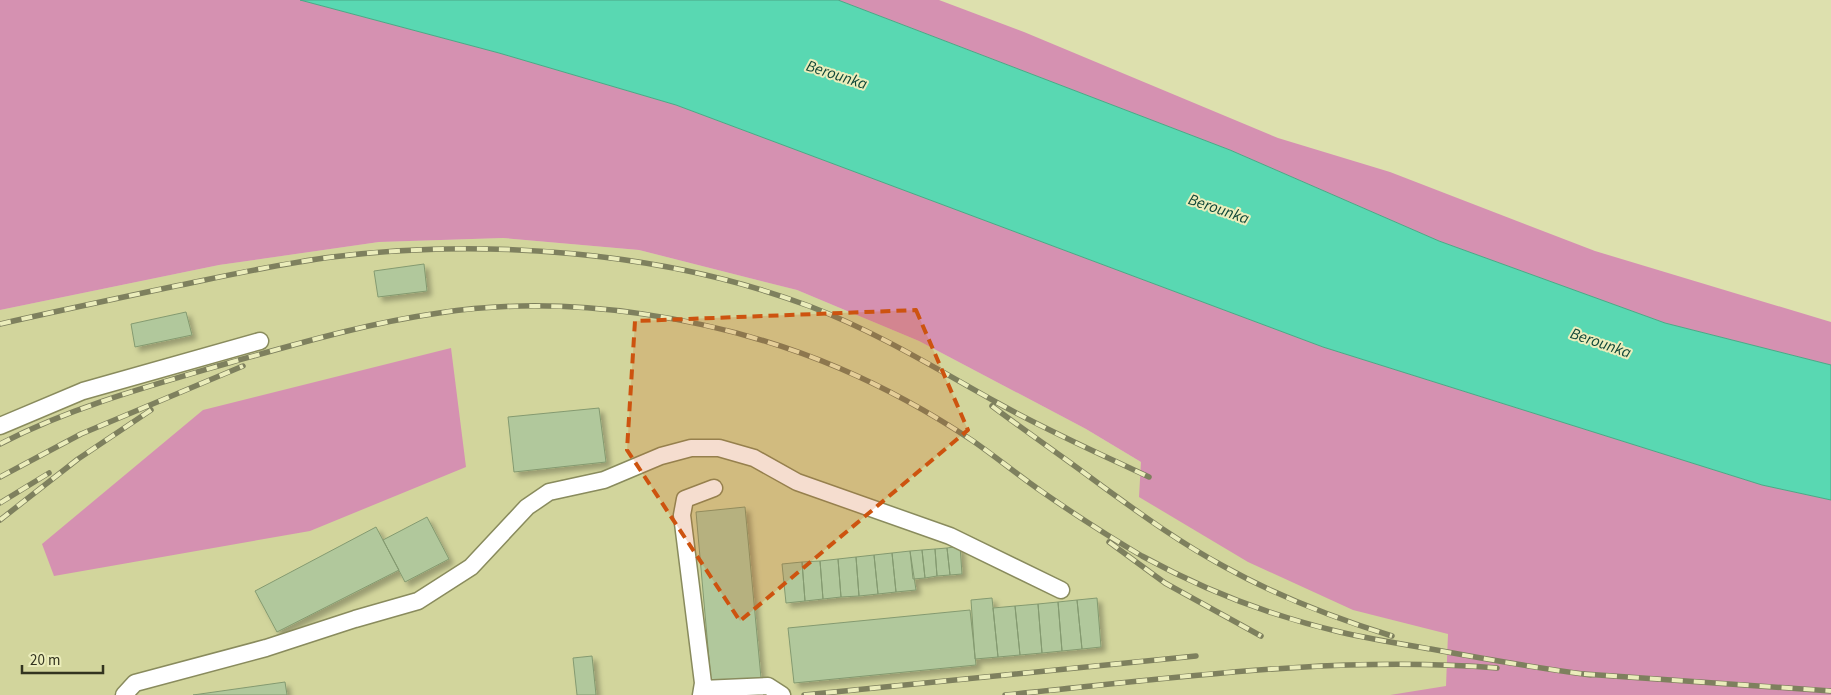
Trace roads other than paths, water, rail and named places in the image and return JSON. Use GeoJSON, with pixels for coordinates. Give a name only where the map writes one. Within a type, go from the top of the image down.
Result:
{"type":"FeatureCollection","features":[{"type":"Feature","properties":{"kind":"lane"},"geometry":{"type":"LineString","coordinates":[[0,426],[84,391],[260,341]]}},
{"type":"Feature","properties":{"kind":"lane"},"geometry":{"type":"LineString","coordinates":[[124,695],[135,683],[266,648],[418,601],[472,567],[527,507],[549,492],[604,480],[661,456],[690,448],[720,448],[754,458],[797,482],[950,536],[1061,590]]}},
{"type":"Feature","properties":{"kind":"lane"},"geometry":{"type":"LineString","coordinates":[[714,488],[685,499],[682,515],[703,683],[701,692],[768,686],[782,695]]}},
{"type":"Feature","properties":{"kind":"water","name":"Berounka"},"geometry":{"type":"Polygon","coordinates":[[[300,0],[838,0],[1230,150],[1439,241],[1665,323],[1831,365],[1831,500],[1762,485],[1323,347],[676,105],[499,53],[300,0]]]}},
{"type":"Feature","properties":{"kind":"railway"},"geometry":{"type":"LineString","coordinates":[[0,324],[292,263],[390,251],[512,250],[634,261],[694,272],[753,287],[833,316],[904,351],[1034,422],[1149,477]]}},
{"type":"Feature","properties":{"kind":"railway"},"geometry":{"type":"LineString","coordinates":[[0,444],[56,418],[143,388],[309,341],[386,322],[439,313],[488,308],[539,306],[591,308],[642,314],[694,323],[744,335],[793,350],[874,384],[925,411],[982,447],[1053,500],[1142,556],[1189,580],[1238,601],[1314,626],[1351,635],[1491,660],[1591,675]]}},
{"type":"Feature","properties":{"kind":"railway"},"geometry":{"type":"LineString","coordinates":[[0,477],[81,434],[243,366]]}},
{"type":"Feature","properties":{"kind":"railway"},"geometry":{"type":"LineString","coordinates":[[992,406],[1147,518],[1209,558],[1245,578],[1286,597],[1349,622],[1392,636]]}},
{"type":"Feature","properties":{"kind":"railway"},"geometry":{"type":"LineString","coordinates":[[0,520],[78,459],[151,410]]}},
{"type":"Feature","properties":{"kind":"railway"},"geometry":{"type":"LineString","coordinates":[[0,503],[49,473]]}},
{"type":"Feature","properties":{"kind":"railway"},"geometry":{"type":"LineString","coordinates":[[1109,542],[1165,583],[1261,636]]}},
{"type":"Feature","properties":{"kind":"railway"},"geometry":{"type":"LineString","coordinates":[[804,695],[1196,656]]}},
{"type":"Feature","properties":{"kind":"railway"},"geometry":{"type":"LineString","coordinates":[[1005,695],[1189,676],[1312,667],[1373,664],[1497,668]]}},
{"type":"Feature","properties":{"kind":"railway"},"geometry":{"type":"LineString","coordinates":[[1584,674],[1831,691]]}}]}
